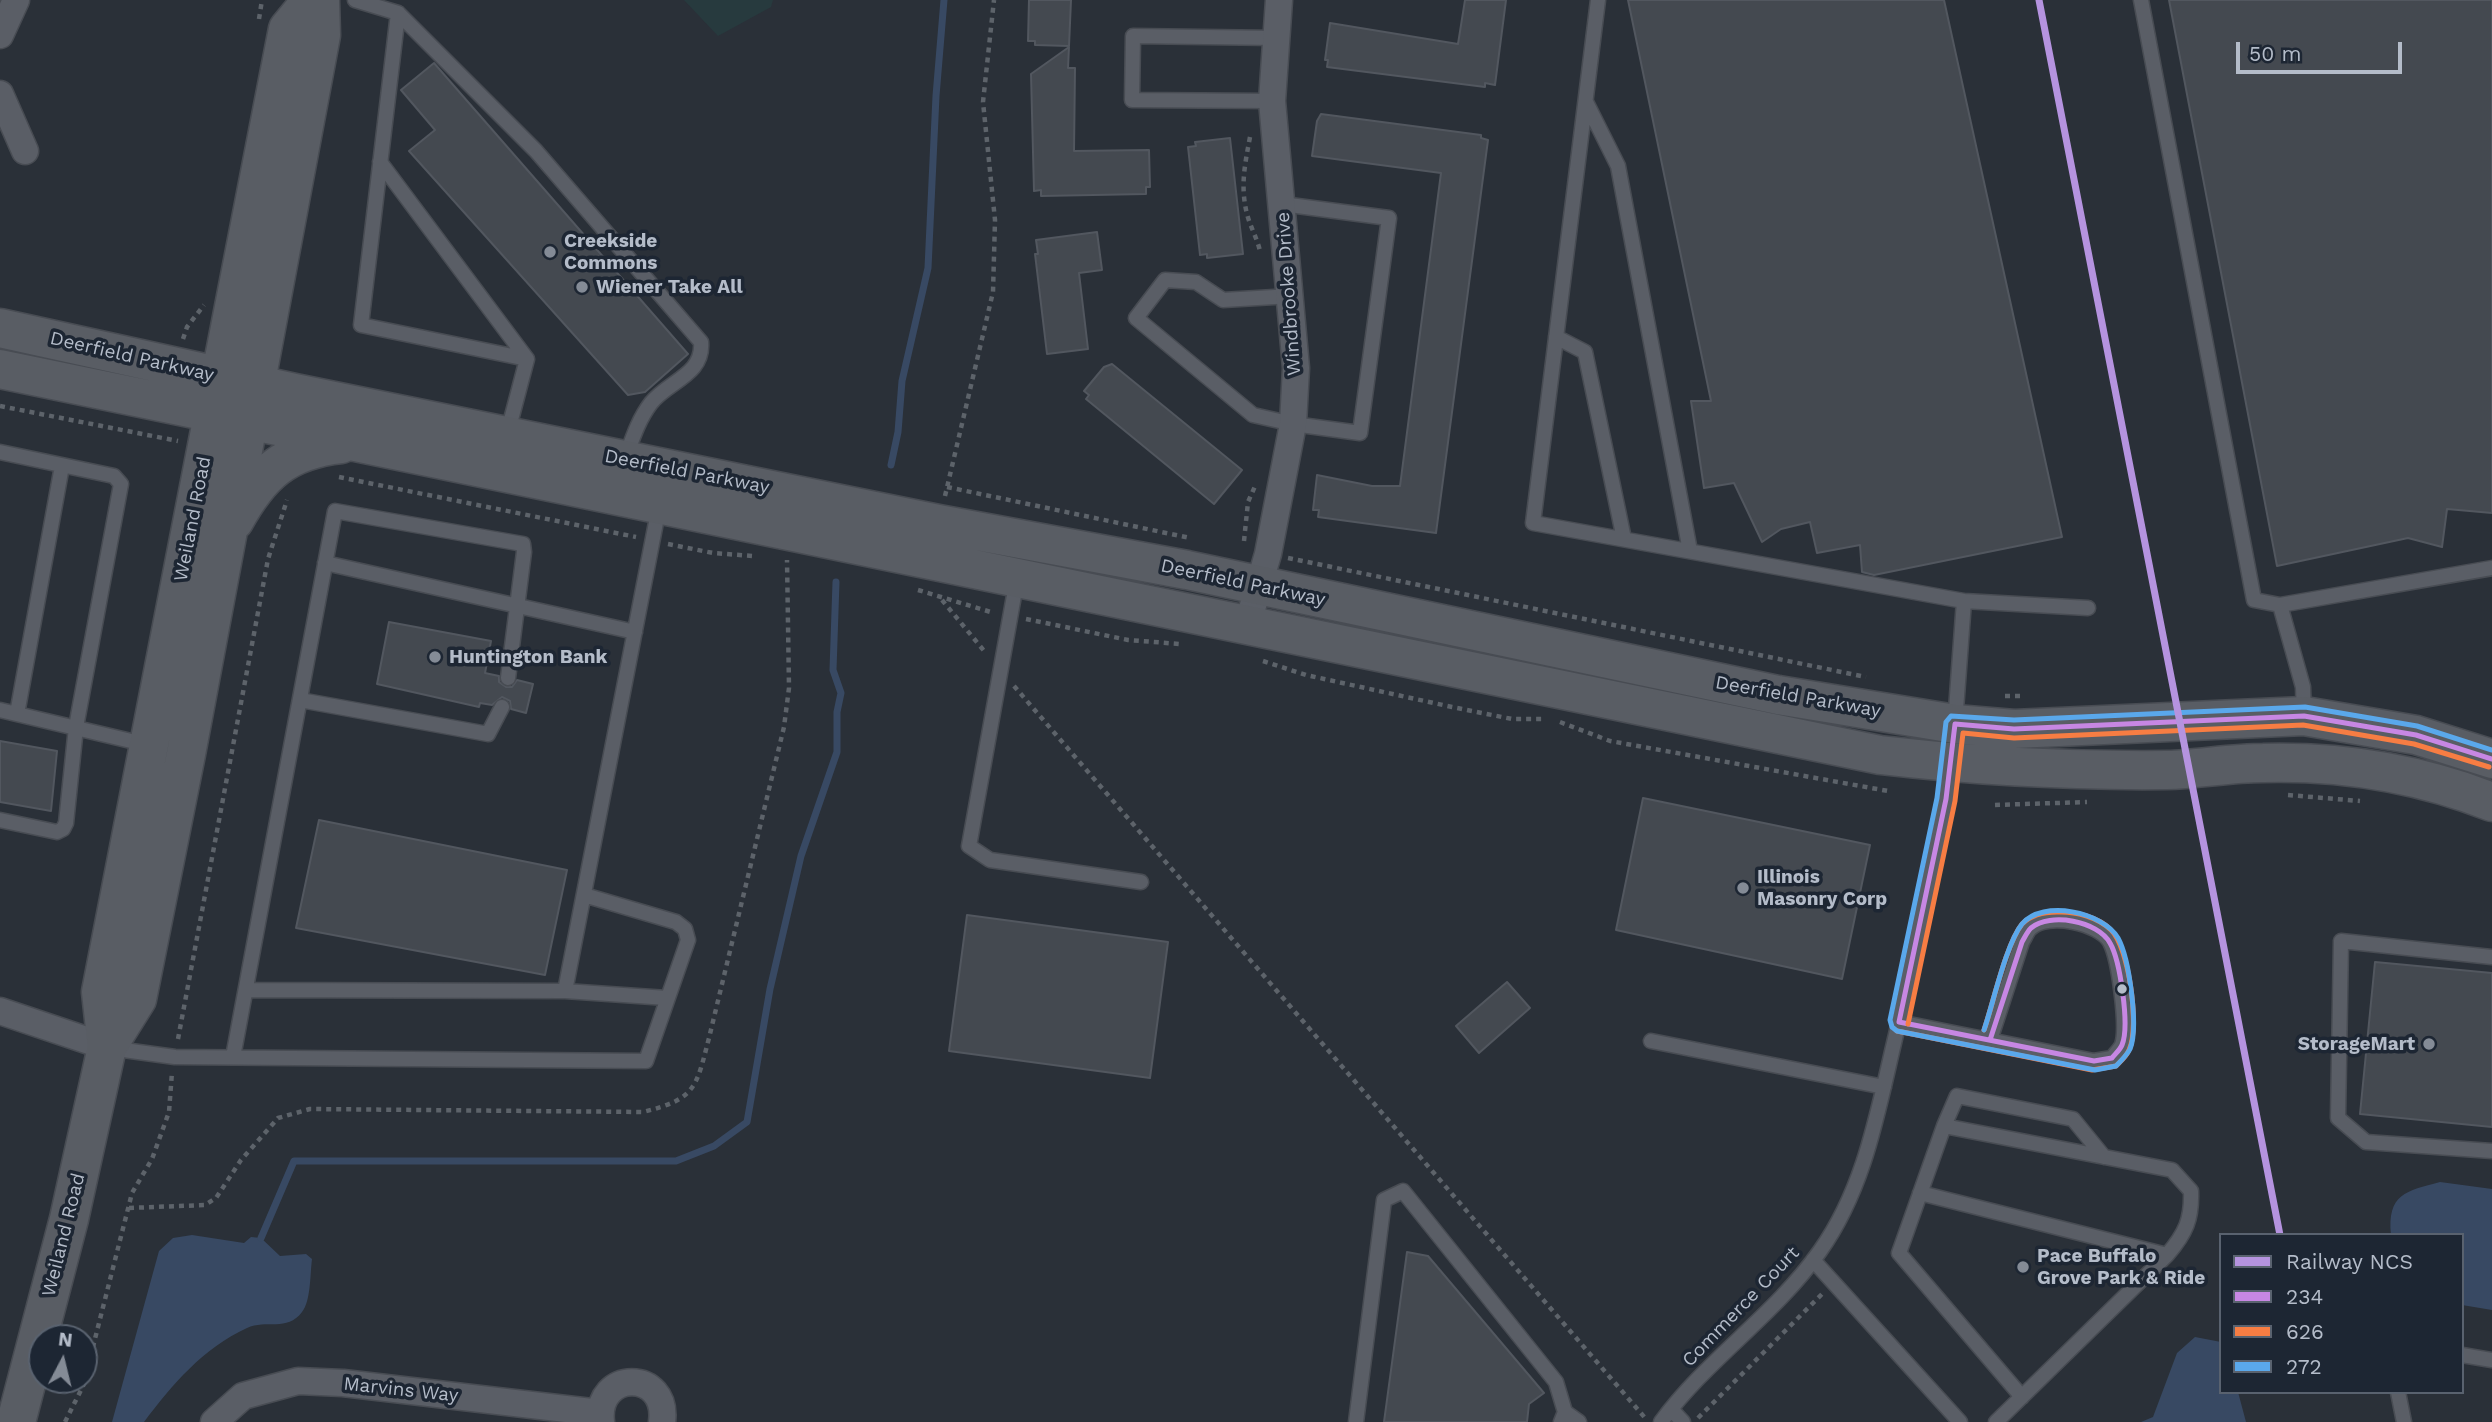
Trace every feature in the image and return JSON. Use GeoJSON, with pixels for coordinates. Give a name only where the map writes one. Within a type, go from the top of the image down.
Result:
{"type":"FeatureCollection","features":[{"type":"Feature","properties":{"kind":"main road","name":"Weiland Road"},"geometry":{"type":"LineString","coordinates":[[16,1422],[69,1219],[107,1047],[102,992],[227,532],[235,399],[288,29],[312,0]]}},
{"type":"Feature","properties":{"kind":"main road","name":"Weiland Road"},"geometry":{"type":"LineString","coordinates":[[168,750],[235,399],[321,35],[320,0]]}},
{"type":"Feature","properties":{"kind":"main road","name":"Deerfield Parkway"},"geometry":{"type":"LineString","coordinates":[[0,328],[235,399],[357,443],[656,523],[1021,559],[1264,570],[1778,695],[1955,724],[2014,729],[2304,716],[2352,721],[2416,734],[2492,759]]}},
{"type":"Feature","properties":{"kind":"main road","name":"Deerfield Parkway"},"geometry":{"type":"LineString","coordinates":[[0,369],[507,435],[625,459],[1021,559],[1253,643],[1880,755],[1950,763],[2152,770],[2260,763],[2319,763],[2389,770],[2455,788],[2492,802]]}},
{"type":"Feature","properties":{"kind":"main road"},"geometry":{"type":"LineString","coordinates":[[227,532],[245,502],[281,462],[298,453],[357,443]]}},
{"type":"Feature","properties":{"kind":"street"},"geometry":{"type":"LineString","coordinates":[[0,35],[16,0]]}},
{"type":"Feature","properties":{"kind":"street","name":"Windbrooke Drive"},"geometry":{"type":"LineString","coordinates":[[1253,643],[1264,570],[1293,424],[1296,368],[1279,296],[1282,204],[1261,101],[1276,38],[1279,0]]}},
{"type":"Feature","properties":{"kind":"street"},"geometry":{"type":"LineString","coordinates":[[0,94],[25,151]]}},
{"type":"Feature","properties":{"kind":"street"},"geometry":{"type":"LineString","coordinates":[[0,1012],[107,1047]]}},
{"type":"Feature","properties":{"kind":"street","name":"Marvins Way"},"geometry":{"type":"LineString","coordinates":[[214,1422],[243,1396],[298,1381],[343,1382],[601,1417],[608,1392],[627,1382],[638,1382],[656,1393],[662,1402],[663,1422]]}},
{"type":"Feature","properties":{"kind":"lane"},"geometry":{"type":"LineString","coordinates":[[355,0],[398,13],[536,151],[701,342],[702,354],[693,369],[652,401],[639,421],[625,459]]}},
{"type":"Feature","properties":{"kind":"lane"},"geometry":{"type":"LineString","coordinates":[[1598,0],[1533,523],[1964,601],[2088,608]]}},
{"type":"Feature","properties":{"kind":"lane"},"geometry":{"type":"LineString","coordinates":[[2141,0],[2254,600],[2280,605],[2492,568]]}},
{"type":"Feature","properties":{"kind":"lane"},"geometry":{"type":"LineString","coordinates":[[398,13],[360,325],[527,359]]}},
{"type":"Feature","properties":{"kind":"lane"},"geometry":{"type":"LineString","coordinates":[[1261,101],[1132,100],[1133,36],[1276,38]]}},
{"type":"Feature","properties":{"kind":"lane"},"geometry":{"type":"LineString","coordinates":[[1586,101],[1618,166],[1690,551]]}},
{"type":"Feature","properties":{"kind":"lane"},"geometry":{"type":"LineString","coordinates":[[380,162],[527,359]]}},
{"type":"Feature","properties":{"kind":"lane"},"geometry":{"type":"LineString","coordinates":[[1279,296],[1223,300],[1196,282],[1165,280],[1136,318],[1253,415],[1293,424],[1360,433],[1389,218],[1282,204]]}},
{"type":"Feature","properties":{"kind":"lane"},"geometry":{"type":"LineString","coordinates":[[1556,337],[1585,352],[1624,539]]}},
{"type":"Feature","properties":{"kind":"lane"},"geometry":{"type":"LineString","coordinates":[[507,435],[527,359]]}},
{"type":"Feature","properties":{"kind":"lane"},"geometry":{"type":"LineString","coordinates":[[0,452],[114,476],[121,484],[76,727],[63,829],[57,832],[0,820]]}},
{"type":"Feature","properties":{"kind":"lane"},"geometry":{"type":"LineString","coordinates":[[17,714],[62,466]]}},
{"type":"Feature","properties":{"kind":"lane"},"geometry":{"type":"LineString","coordinates":[[233,1057],[335,511],[523,544],[508,678]]}},
{"type":"Feature","properties":{"kind":"lane"},"geometry":{"type":"LineString","coordinates":[[565,991],[656,523]]}},
{"type":"Feature","properties":{"kind":"lane"},"geometry":{"type":"LineString","coordinates":[[1021,559],[969,846],[990,860],[1141,881]]}},
{"type":"Feature","properties":{"kind":"lane"},"geometry":{"type":"LineString","coordinates":[[325,563],[635,632]]}},
{"type":"Feature","properties":{"kind":"lane","name":"Commerce Court"},"geometry":{"type":"LineString","coordinates":[[1661,1422],[1813,1260],[1863,1169],[1899,1022],[1946,799],[1955,724],[1964,601]]}},
{"type":"Feature","properties":{"kind":"lane"},"geometry":{"type":"LineString","coordinates":[[2280,605],[2303,687],[2304,716]]}},
{"type":"Feature","properties":{"kind":"lane"},"geometry":{"type":"LineString","coordinates":[[300,700],[488,734],[502,707]]}},
{"type":"Feature","properties":{"kind":"lane"},"geometry":{"type":"LineString","coordinates":[[0,710],[168,750]]}},
{"type":"Feature","properties":{"kind":"lane"},"geometry":{"type":"LineString","coordinates":[[107,1047],[175,1057],[646,1061],[688,940],[685,929],[676,922],[584,895]]}},
{"type":"Feature","properties":{"kind":"lane"},"geometry":{"type":"LineString","coordinates":[[1899,1022],[2094,1061],[2112,1058],[2121,1046],[2124,1026],[2116,960],[2110,941],[2096,930],[2061,921],[2043,921],[2030,928],[2022,942],[1990,1040]]}},
{"type":"Feature","properties":{"kind":"lane"},"geometry":{"type":"LineString","coordinates":[[2492,957],[2341,941],[2338,1118],[2366,1142],[2492,1152]]}},
{"type":"Feature","properties":{"kind":"lane"},"geometry":{"type":"LineString","coordinates":[[246,990],[565,991],[667,998]]}},
{"type":"Feature","properties":{"kind":"lane"},"geometry":{"type":"LineString","coordinates":[[1651,1041],[1884,1087]]}},
{"type":"Feature","properties":{"kind":"lane"},"geometry":{"type":"LineString","coordinates":[[2022,1397],[1899,1252],[1957,1096],[2073,1119],[2104,1157]]}},
{"type":"Feature","properties":{"kind":"lane"},"geometry":{"type":"LineString","coordinates":[[1944,1126],[2172,1170],[2191,1191],[2192,1217],[2167,1255],[1996,1422]]}},
{"type":"Feature","properties":{"kind":"lane"},"geometry":{"type":"LineString","coordinates":[[1356,1422],[1384,1200],[1403,1191],[1556,1382],[1563,1417],[1579,1422]]}},
{"type":"Feature","properties":{"kind":"lane"},"geometry":{"type":"LineString","coordinates":[[1920,1193],[2167,1255]]}},
{"type":"Feature","properties":{"kind":"lane"},"geometry":{"type":"LineString","coordinates":[[1813,1260],[1960,1422]]}},
{"type":"Feature","properties":{"kind":"lane"},"geometry":{"type":"LineString","coordinates":[[2464,1354],[2492,1360]]}},
{"type":"Feature","properties":{"kind":"lane"},"geometry":{"type":"LineString","coordinates":[[2398,1394],[2403,1422]]}},
{"type":"Feature","properties":{"kind":"lane"},"geometry":{"type":"LineString","coordinates":[[1671,1409],[1683,1422]]}},
{"type":"Feature","properties":{"kind":"path"},"geometry":{"type":"LineString","coordinates":[[943,507],[993,292],[995,220],[983,102],[994,0]]}},
{"type":"Feature","properties":{"kind":"path"},"geometry":{"type":"LineString","coordinates":[[1261,101],[1243,164],[1242,188],[1247,216],[1279,296]]}},
{"type":"Feature","properties":{"kind":"path"},"geometry":{"type":"LineString","coordinates":[[0,406],[161,438]]}},
{"type":"Feature","properties":{"kind":"path"},"geometry":{"type":"LineString","coordinates":[[331,476],[656,523],[713,553],[762,557]]}},
{"type":"Feature","properties":{"kind":"path"},"geometry":{"type":"LineString","coordinates":[[1257,480],[1248,502],[1243,549],[1264,570],[1874,678]]}},
{"type":"Feature","properties":{"kind":"path"},"geometry":{"type":"LineString","coordinates":[[947,486],[1203,540]]}},
{"type":"Feature","properties":{"kind":"path"},"geometry":{"type":"LineString","coordinates":[[65,1422],[83,1386],[132,1193],[152,1159],[169,1112],[175,1057],[268,559],[288,497]]}},
{"type":"Feature","properties":{"kind":"path"},"geometry":{"type":"LineString","coordinates":[[775,558],[799,561]]}},
{"type":"Feature","properties":{"kind":"path"},"geometry":{"type":"LineString","coordinates":[[929,584],[1000,670],[1648,1422]]}},
{"type":"Feature","properties":{"kind":"path"},"geometry":{"type":"LineString","coordinates":[[912,588],[1010,616],[1140,642],[1186,644]]}},
{"type":"Feature","properties":{"kind":"path"},"geometry":{"type":"LineString","coordinates":[[1253,643],[1306,675],[1512,719],[1556,720],[1609,741],[1888,791]]}},
{"type":"Feature","properties":{"kind":"path"},"geometry":{"type":"LineString","coordinates":[[2283,795],[2362,801]]}},
{"type":"Feature","properties":{"kind":"path"},"geometry":{"type":"LineString","coordinates":[[1995,804],[2093,801]]}},
{"type":"Feature","properties":{"kind":"path"},"geometry":{"type":"LineString","coordinates":[[1693,1422],[1833,1282]]}},
{"type":"Feature","properties":{"kind":"green space"},"geometry":{"type":"Polygon","coordinates":[[[684,0],[773,0],[771,7],[718,36],[684,0]]]}},
{"type":"Feature","properties":{"kind":"water"},"geometry":{"type":"Polygon","coordinates":[[[2440,1182],[2492,1189],[2492,1310],[2464,1305],[2464,1233],[2391,1233],[2392,1211],[2396,1203],[2401,1196],[2417,1188],[2440,1182]]]}},
{"type":"Feature","properties":{"kind":"water"},"geometry":{"type":"Polygon","coordinates":[[[192,1235],[244,1243],[251,1237],[261,1238],[280,1256],[306,1254],[312,1259],[305,1307],[290,1322],[247,1328],[216,1346],[177,1381],[144,1422],[112,1422],[159,1251],[173,1238],[192,1235]]]}},
{"type":"Feature","properties":{"kind":"water"},"geometry":{"type":"Polygon","coordinates":[[[2195,1337],[2219,1342],[2219,1394],[2239,1394],[2246,1422],[2141,1422],[2153,1417],[2177,1353],[2195,1337]]]}},
{"type":"Feature","properties":{"kind":"building"},"geometry":{"type":"Polygon","coordinates":[[[1029,0],[1071,0],[1069,46],[1035,45],[1035,41],[1028,41],[1029,0]]]}},
{"type":"Feature","properties":{"kind":"building"},"geometry":{"type":"Polygon","coordinates":[[[1465,0],[1506,0],[1495,85],[1485,83],[1485,87],[1327,67],[1328,60],[1325,60],[1330,23],[1458,44],[1465,0]]]}},
{"type":"Feature","properties":{"kind":"building"},"geometry":{"type":"Polygon","coordinates":[[[1628,0],[1944,0],[2062,537],[1874,575],[1862,572],[1860,545],[1817,553],[1810,522],[1781,529],[1762,542],[1734,483],[1704,488],[1691,401],[1711,401],[1628,0]]]}},
{"type":"Feature","properties":{"kind":"building"},"geometry":{"type":"Polygon","coordinates":[[[2169,0],[2492,0],[2492,513],[2447,509],[2442,547],[2408,538],[2277,566],[2169,0]]]}},
{"type":"Feature","properties":{"kind":"building"},"geometry":{"type":"Polygon","coordinates":[[[1069,47],[1068,68],[1075,68],[1074,151],[1149,150],[1150,187],[1146,187],[1146,194],[1041,196],[1041,190],[1034,191],[1031,74],[1069,47]]]}},
{"type":"Feature","properties":{"kind":"building","name":"Creekside Commons"},"geometry":{"type":"Polygon","coordinates":[[[434,63],[688,354],[645,392],[628,395],[409,151],[435,130],[401,90],[434,63]]]}},
{"type":"Feature","properties":{"kind":"building"},"geometry":{"type":"Polygon","coordinates":[[[1321,114],[1481,135],[1481,138],[1488,140],[1436,533],[1318,517],[1319,510],[1313,510],[1317,475],[1372,486],[1400,486],[1441,173],[1312,156],[1317,121],[1321,114]]]}},
{"type":"Feature","properties":{"kind":"building"},"geometry":{"type":"Polygon","coordinates":[[[1230,138],[1243,254],[1207,258],[1207,254],[1200,255],[1188,147],[1196,146],[1195,142],[1230,138]]]}},
{"type":"Feature","properties":{"kind":"building"},"geometry":{"type":"Polygon","coordinates":[[[1097,232],[1102,270],[1079,273],[1088,349],[1047,354],[1035,254],[1038,254],[1036,240],[1097,232]]]}},
{"type":"Feature","properties":{"kind":"building"},"geometry":{"type":"Polygon","coordinates":[[[1112,364],[1242,470],[1214,504],[1086,399],[1089,395],[1084,391],[1104,367],[1112,364]]]}},
{"type":"Feature","properties":{"kind":"building","name":"Huntington Bank"},"geometry":{"type":"Polygon","coordinates":[[[389,622],[491,641],[485,673],[499,676],[499,682],[506,687],[512,687],[517,680],[533,684],[526,713],[511,709],[510,701],[502,697],[492,705],[480,703],[479,707],[377,684],[389,622]]]}},
{"type":"Feature","properties":{"kind":"building"},"geometry":{"type":"Polygon","coordinates":[[[0,741],[57,751],[51,811],[0,802],[0,741]]]}},
{"type":"Feature","properties":{"kind":"building","name":"Illinois Masonry Corp"},"geometry":{"type":"Polygon","coordinates":[[[1643,798],[1870,845],[1842,979],[1616,930],[1643,798]]]}},
{"type":"Feature","properties":{"kind":"building"},"geometry":{"type":"Polygon","coordinates":[[[319,820],[567,870],[545,975],[296,928],[319,820]]]}},
{"type":"Feature","properties":{"kind":"building"},"geometry":{"type":"Polygon","coordinates":[[[967,915],[1168,942],[1150,1078],[949,1051],[967,915]]]}},
{"type":"Feature","properties":{"kind":"building","name":"StorageMart"},"geometry":{"type":"Polygon","coordinates":[[[2375,962],[2492,973],[2492,1127],[2360,1114],[2375,962]]]}},
{"type":"Feature","properties":{"kind":"building"},"geometry":{"type":"Polygon","coordinates":[[[1507,982],[1530,1008],[1479,1053],[1456,1026],[1507,982]]]}},
{"type":"Feature","properties":{"kind":"building"},"geometry":{"type":"Polygon","coordinates":[[[1407,1252],[1428,1256],[1544,1393],[1529,1404],[1527,1422],[1384,1422],[1407,1252]]]}},
{"type":"Feature","properties":{"kind":"waterway"},"geometry":{"type":"LineString","coordinates":[[891,465],[898,432],[902,381],[928,268],[936,96],[944,0]]}},
{"type":"Feature","properties":{"kind":"waterway"},"geometry":{"type":"LineString","coordinates":[[261,1238],[294,1161],[676,1161],[714,1146],[747,1122],[770,989],[801,856],[837,752],[837,712],[841,693],[833,670],[836,582]]}},
{"type":"Feature","properties":{"kind":"rail line","name":"NCS"},"geometry":{"type":"LineString","coordinates":[[2039,0],[2280,1233]]}},
{"type":"Feature","properties":{"kind":"transit line","name":"272"},"geometry":{"type":"LineString","coordinates":[[1984,1030],[2005,959],[2016,933],[2032,916],[2044,912],[2072,912],[2100,921],[2110,929],[2122,948],[2132,993],[2133,1039],[2130,1049],[2116,1066],[2095,1070],[1897,1031],[1892,1027],[1890,1020],[1937,798],[1946,722],[1951,716],[2014,720],[2305,707],[2417,726],[2492,750]]}},
{"type":"Feature","properties":{"kind":"transit line","name":"234"},"geometry":{"type":"LineString","coordinates":[[1899,1022],[1946,799],[1955,724],[2014,729],[2304,716],[2416,735],[2492,759]]}},
{"type":"Feature","properties":{"kind":"transit line","name":"626"},"geometry":{"type":"LineString","coordinates":[[1908,1024],[1955,801],[1963,733],[2014,738],[2303,725],[2414,744],[2489,767]]}},
{"type":"Feature","properties":{"kind":"transit line","name":"626"},"geometry":{"type":"LineString","coordinates":[[1897,1031],[2092,1070],[2116,1066],[2129,1050],[2133,1007],[2128,970],[2111,930],[2093,918],[2071,913],[2043,913],[2022,924],[2000,975],[1984,1030]]}},
{"type":"Feature","properties":{"kind":"transit line","name":"234"},"geometry":{"type":"LineString","coordinates":[[1899,1022],[2094,1061],[2112,1058],[2122,1045],[2125,1023],[2117,963],[2114,951],[2104,935],[2085,924],[2073,921],[2050,920],[2031,928],[2022,942],[1990,1040]]}},
{"type":"Feature","properties":{"kind":"place","name":"Creekside Commons"},"geometry":{"type":"Point","coordinates":[550,252]}},
{"type":"Feature","properties":{"kind":"place","name":"Wiener Take All"},"geometry":{"type":"Point","coordinates":[582,287]}},
{"type":"Feature","properties":{"kind":"place","name":"Huntington Bank"},"geometry":{"type":"Point","coordinates":[435,657]}},
{"type":"Feature","properties":{"kind":"place","name":"Illinois Masonry Corp"},"geometry":{"type":"Point","coordinates":[1743,888]}},
{"type":"Feature","properties":{"kind":"place","name":"StorageMart"},"geometry":{"type":"Point","coordinates":[2429,1044]}},
{"type":"Feature","properties":{"kind":"place","name":"Pace Buffalo Grove Park & Ride"},"geometry":{"type":"Point","coordinates":[2023,1267]}}]}
